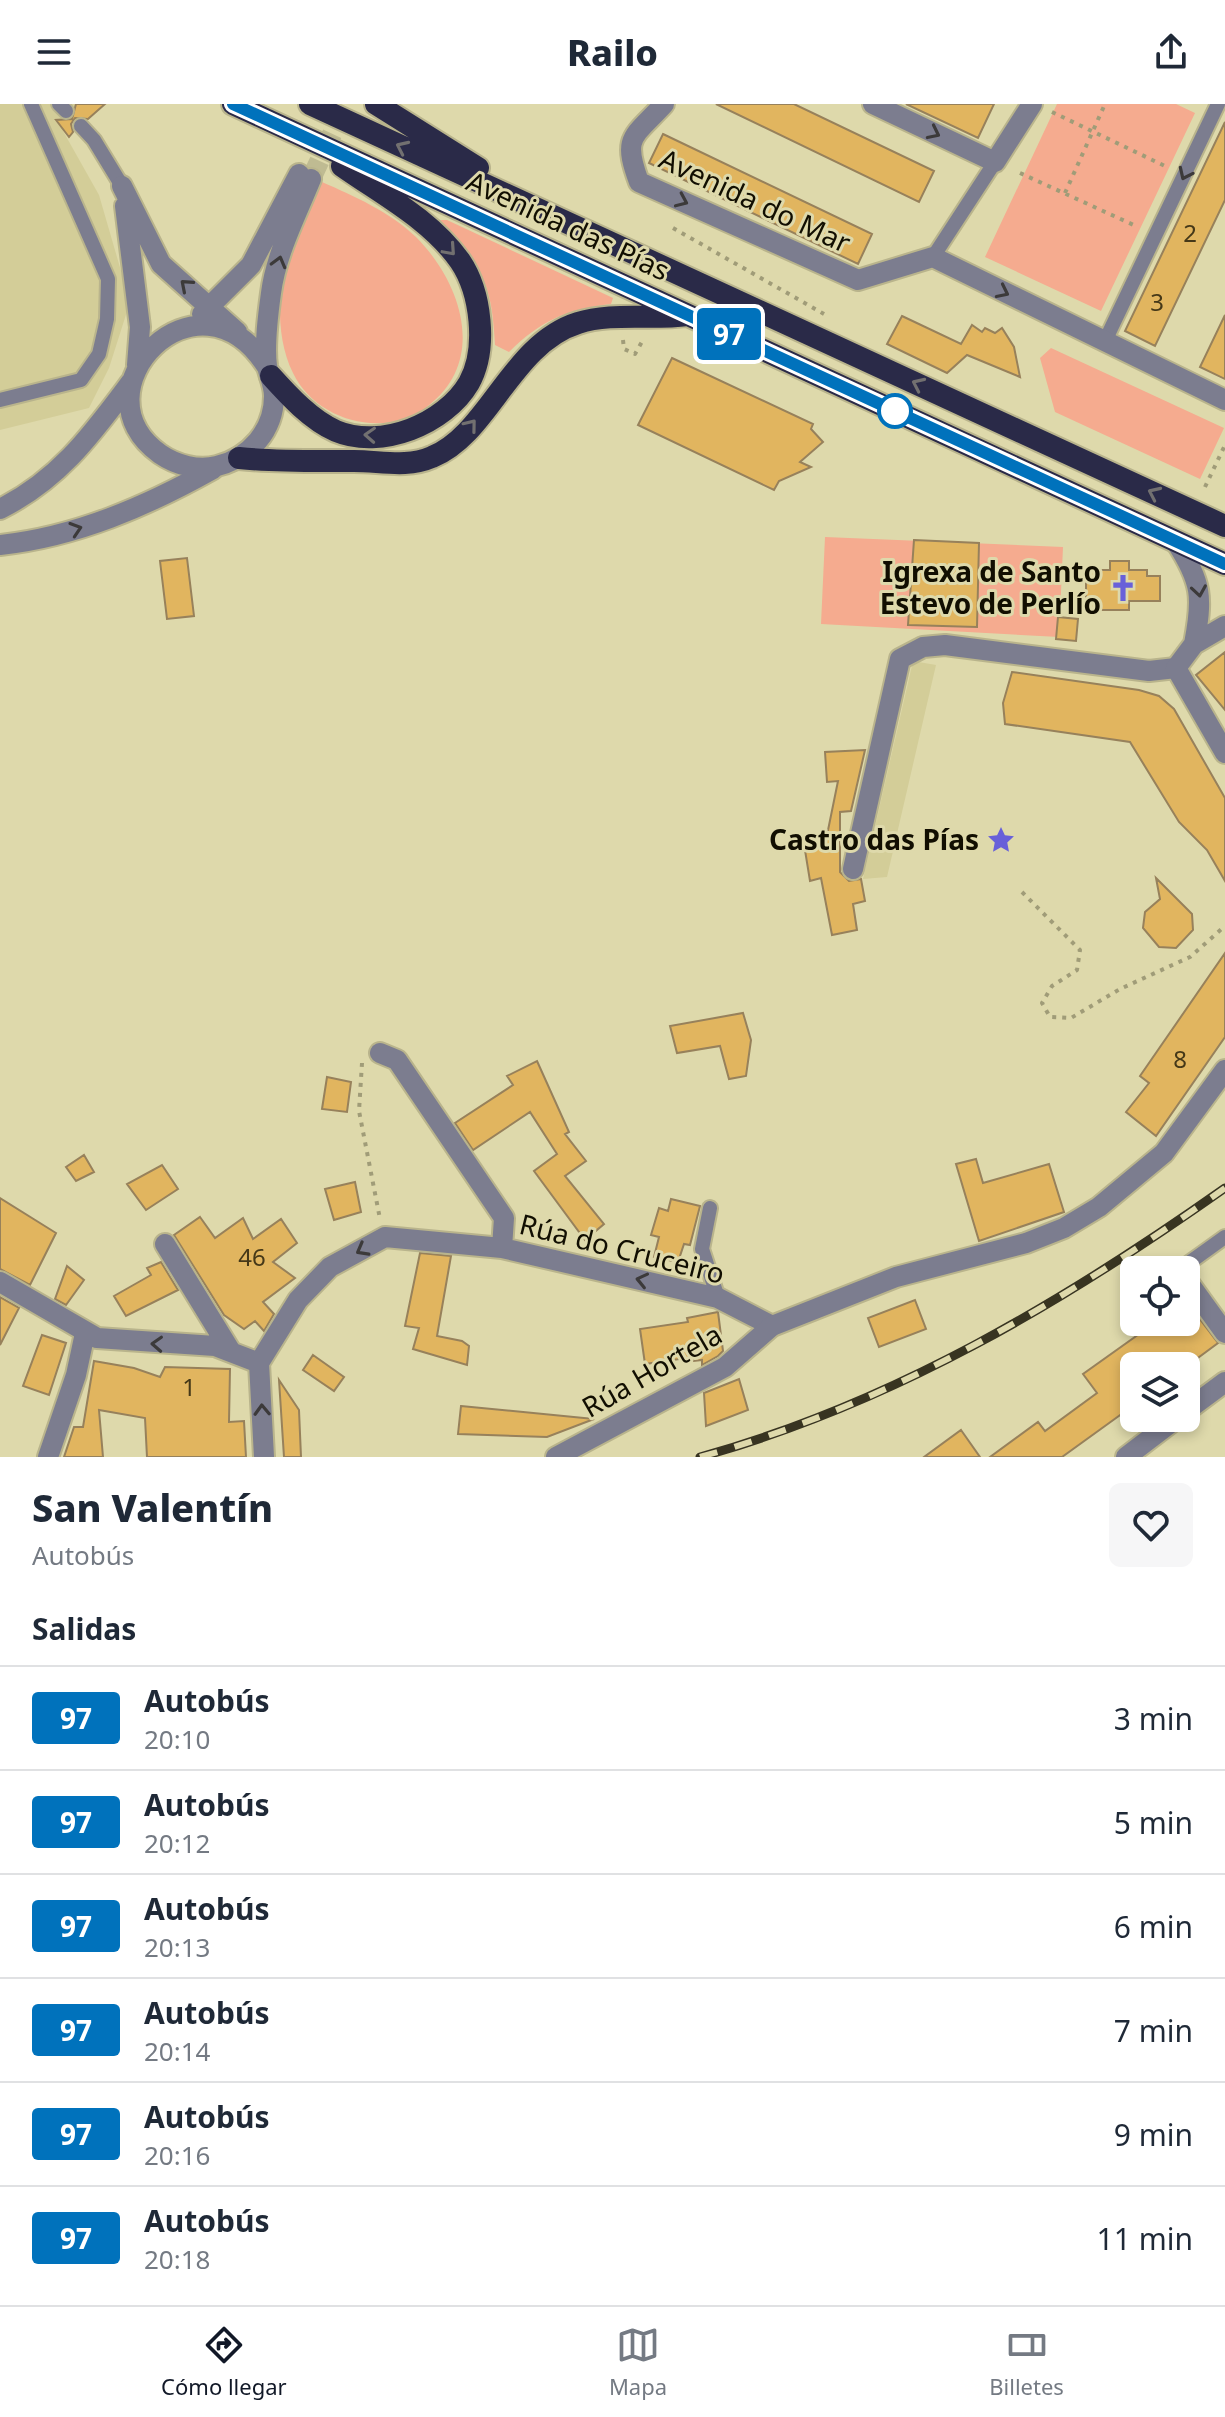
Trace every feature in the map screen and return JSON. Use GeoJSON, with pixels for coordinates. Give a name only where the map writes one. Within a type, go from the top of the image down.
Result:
{"type":"FeatureCollection","features":[{"type":"Feature","properties":{"kind":"highway","name":"Avenida das Pías"},"geometry":{"type":"LineString","coordinates":[[233,104],[1225,564]]}},
{"type":"Feature","properties":{"kind":"highway","name":"Avenida das Pías"},"geometry":{"type":"LineString","coordinates":[[310,104],[1225,526]]}},
{"type":"Feature","properties":{"kind":"highway"},"geometry":{"type":"LineString","coordinates":[[376,104],[553,216]]}},
{"type":"Feature","properties":{"kind":"highway"},"geometry":{"type":"LineString","coordinates":[[269,372],[296,403],[336,431],[389,436],[426,424],[450,405],[469,382],[480,345],[477,302],[461,262],[424,221],[299,135]]}},
{"type":"Feature","properties":{"kind":"highway"},"geometry":{"type":"LineString","coordinates":[[239,458],[405,464],[434,457],[459,439],[516,369],[548,339],[579,323],[687,315]]}},
{"type":"Feature","properties":{"kind":"street","name":"Avenida do Mar"},"geometry":{"type":"LineString","coordinates":[[664,104],[629,143],[628,153],[639,182],[858,280],[933,257]]}},
{"type":"Feature","properties":{"kind":"street"},"geometry":{"type":"LineString","coordinates":[[873,104],[995,162],[1041,108]]}},
{"type":"Feature","properties":{"kind":"street"},"geometry":{"type":"LineString","coordinates":[[0,545],[37,541],[165,496],[216,467],[239,458],[265,431],[274,395],[269,372],[271,292],[305,177],[251,265],[190,326]]}},
{"type":"Feature","properties":{"kind":"street"},"geometry":{"type":"LineString","coordinates":[[122,186],[161,264],[243,338],[269,372]]}},
{"type":"Feature","properties":{"kind":"street"},"geometry":{"type":"LineString","coordinates":[[122,186],[139,312],[130,405],[137,428],[151,447],[170,461],[193,468],[216,467]]}},
{"type":"Feature","properties":{"kind":"street"},"geometry":{"type":"LineString","coordinates":[[933,257],[1225,400]]}},
{"type":"Feature","properties":{"kind":"street"},"geometry":{"type":"LineString","coordinates":[[0,509],[18,500],[75,456],[150,347],[169,333],[190,326],[227,329],[243,338]]}},
{"type":"Feature","properties":{"kind":"street"},"geometry":{"type":"LineString","coordinates":[[1176,542],[1194,570],[1200,590],[1194,644]]}},
{"type":"Feature","properties":{"kind":"street"},"geometry":{"type":"LineString","coordinates":[[853,869],[900,659],[923,647],[945,645],[1149,671],[1176,668],[1194,644],[1225,626]]}},
{"type":"Feature","properties":{"kind":"street"},"geometry":{"type":"LineString","coordinates":[[1176,668],[1225,753]]}},
{"type":"Feature","properties":{"kind":"street"},"geometry":{"type":"LineString","coordinates":[[372,1054],[397,1060],[504,1218],[502,1248]]}},
{"type":"Feature","properties":{"kind":"street"},"geometry":{"type":"LineString","coordinates":[[772,1326],[896,1277],[1026,1243],[1064,1228],[1099,1207],[1164,1153],[1225,1070]]}},
{"type":"Feature","properties":{"kind":"street"},"geometry":{"type":"LineString","coordinates":[[264,1457],[259,1363],[298,1300],[330,1267],[385,1237]]}},
{"type":"Feature","properties":{"kind":"street","name":"Rúa do Cruceiro"},"geometry":{"type":"LineString","coordinates":[[385,1237],[502,1248],[718,1298],[772,1326]]}},
{"type":"Feature","properties":{"kind":"street"},"geometry":{"type":"LineString","coordinates":[[165,1244],[230,1350]]}},
{"type":"Feature","properties":{"kind":"street"},"geometry":{"type":"LineString","coordinates":[[0,1282],[85,1333],[116,1342],[230,1350],[259,1363]]}},
{"type":"Feature","properties":{"kind":"street"},"geometry":{"type":"LineString","coordinates":[[1200,1298],[1225,1333]]}},
{"type":"Feature","properties":{"kind":"street","name":"Rúa Hortela"},"geometry":{"type":"LineString","coordinates":[[556,1457],[725,1367],[772,1326]]}},
{"type":"Feature","properties":{"kind":"street"},"geometry":{"type":"LineString","coordinates":[[48,1457],[76,1375],[85,1333]]}},
{"type":"Feature","properties":{"kind":"street"},"geometry":{"type":"LineString","coordinates":[[1200,1401],[1225,1382]]}},
{"type":"Feature","properties":{"kind":"street"},"geometry":{"type":"LineString","coordinates":[[1126,1457],[1159,1432]]}},
{"type":"Feature","properties":{"kind":"lane"},"geometry":{"type":"LineString","coordinates":[[0,400],[81,380],[99,354],[107,319],[108,279],[31,104]]}},
{"type":"Feature","properties":{"kind":"lane"},"geometry":{"type":"LineString","coordinates":[[1105,341],[1218,104]]}},
{"type":"Feature","properties":{"kind":"lane"},"geometry":{"type":"LineString","coordinates":[[81,126],[94,140],[122,186]]}},
{"type":"Feature","properties":{"kind":"lane"},"geometry":{"type":"LineString","coordinates":[[933,257],[995,162]]}},
{"type":"Feature","properties":{"kind":"lane"},"geometry":{"type":"LineString","coordinates":[[710,1208],[702,1249],[718,1298]]}},
{"type":"Feature","properties":{"kind":"lane"},"geometry":{"type":"LineString","coordinates":[[1199,1256],[1225,1237]]}},
{"type":"Feature","properties":{"kind":"path"},"geometry":{"type":"LineString","coordinates":[[1065,193],[1105,104]]}},
{"type":"Feature","properties":{"kind":"path"},"geometry":{"type":"LineString","coordinates":[[1041,108],[1173,169]]}},
{"type":"Feature","properties":{"kind":"path"},"geometry":{"type":"LineString","coordinates":[[1020,173],[1144,230]]}},
{"type":"Feature","properties":{"kind":"path"},"geometry":{"type":"LineString","coordinates":[[673,228],[832,318]]}},
{"type":"Feature","properties":{"kind":"path"},"geometry":{"type":"LineString","coordinates":[[623,340],[624,349],[635,354],[646,335]]}},
{"type":"Feature","properties":{"kind":"path"},"geometry":{"type":"LineString","coordinates":[[1205,487],[1225,445]]}},
{"type":"Feature","properties":{"kind":"path"},"geometry":{"type":"LineString","coordinates":[[1022,892],[1080,950],[1077,970],[1052,986],[1042,1003],[1050,1017],[1071,1018],[1120,989],[1190,957],[1225,926]]}},
{"type":"Feature","properties":{"kind":"path"},"geometry":{"type":"LineString","coordinates":[[372,1054],[359,1111],[373,1199],[385,1237]]}},
{"type":"Feature","properties":{"kind":"shaded area"},"geometry":{"type":"Polygon","coordinates":[[[0,104],[97,104],[63,131],[99,195],[130,302],[109,368],[89,408],[0,430],[0,104]]]}},
{"type":"Feature","properties":{"kind":"shaded area"},"geometry":{"type":"Polygon","coordinates":[[[1057,104],[1176,104],[1195,113],[1101,311],[985,257],[1057,104]]]}},
{"type":"Feature","properties":{"kind":"shaded area"},"geometry":{"type":"Polygon","coordinates":[[[322,182],[371,205],[406,228],[432,255],[455,298],[461,321],[462,344],[458,367],[447,387],[428,406],[411,416],[392,422],[372,423],[334,414],[304,390],[289,364],[281,325],[282,280],[295,237],[322,182]]]}},
{"type":"Feature","properties":{"kind":"shaded area"},"geometry":{"type":"Polygon","coordinates":[[[440,220],[447,220],[613,298],[611,304],[581,309],[555,318],[532,332],[509,352],[495,345],[491,305],[482,276],[440,220]]]}},
{"type":"Feature","properties":{"kind":"shaded area"},"geometry":{"type":"Polygon","coordinates":[[[1051,348],[1224,428],[1200,479],[1055,412],[1040,358],[1051,348]]]}},
{"type":"Feature","properties":{"kind":"shaded area"},"geometry":{"type":"Polygon","coordinates":[[[825,537],[1063,547],[1059,637],[821,624],[825,537]]]}},
{"type":"Feature","properties":{"kind":"shaded area"},"geometry":{"type":"Polygon","coordinates":[[[913,661],[936,665],[887,877],[863,879],[913,661]]]}},
{"type":"Feature","properties":{"kind":"building"},"geometry":{"type":"Polygon","coordinates":[[[76,104],[105,104],[88,119],[75,118],[69,137],[56,120],[72,119],[76,104]]]}},
{"type":"Feature","properties":{"kind":"building"},"geometry":{"type":"Polygon","coordinates":[[[716,104],[794,104],[934,171],[919,202],[716,104]]]}},
{"type":"Feature","properties":{"kind":"building"},"geometry":{"type":"Polygon","coordinates":[[[906,104],[994,104],[978,138],[906,104]]]}},
{"type":"Feature","properties":{"kind":"building"},"geometry":{"type":"Polygon","coordinates":[[[1225,122],[1225,200],[1155,346],[1125,331],[1225,122]]]}},
{"type":"Feature","properties":{"kind":"building"},"geometry":{"type":"Polygon","coordinates":[[[663,134],[872,234],[858,264],[649,163],[663,134]]]}},
{"type":"Feature","properties":{"kind":"building"},"geometry":{"type":"Polygon","coordinates":[[[1225,315],[1225,379],[1200,367],[1225,315]]]}},
{"type":"Feature","properties":{"kind":"building"},"geometry":{"type":"Polygon","coordinates":[[[902,316],[961,344],[972,325],[982,332],[985,328],[995,333],[1002,328],[1014,347],[1020,377],[967,355],[947,373],[887,344],[902,316]]]}},
{"type":"Feature","properties":{"kind":"building"},"geometry":{"type":"Polygon","coordinates":[[[672,358],[813,424],[811,429],[823,442],[800,462],[811,467],[779,481],[774,490],[638,425],[672,358]]]}},
{"type":"Feature","properties":{"kind":"building"},"geometry":{"type":"Polygon","coordinates":[[[914,540],[979,543],[977,627],[908,625],[914,540]]]}},
{"type":"Feature","properties":{"kind":"building"},"geometry":{"type":"Polygon","coordinates":[[[187,558],[194,616],[167,619],[160,561],[187,558]]]}},
{"type":"Feature","properties":{"kind":"building","name":"Igrexa de Santo Estevo de Perlío"},"geometry":{"type":"Polygon","coordinates":[[[1110,561],[1129,561],[1129,570],[1147,570],[1147,576],[1160,576],[1160,601],[1129,601],[1129,610],[1086,610],[1086,570],[1110,570],[1110,561]]]}},
{"type":"Feature","properties":{"kind":"building"},"geometry":{"type":"Polygon","coordinates":[[[1058,617],[1078,619],[1076,641],[1056,639],[1058,617]]]}},
{"type":"Feature","properties":{"kind":"building"},"geometry":{"type":"Polygon","coordinates":[[[1225,652],[1225,710],[1196,675],[1225,652]]]}},
{"type":"Feature","properties":{"kind":"building"},"geometry":{"type":"Polygon","coordinates":[[[1012,672],[1139,690],[1159,696],[1174,709],[1225,798],[1225,881],[1207,850],[1179,822],[1130,742],[1005,724],[1003,703],[1012,672]]]}},
{"type":"Feature","properties":{"kind":"building"},"geometry":{"type":"Polygon","coordinates":[[[865,750],[851,811],[840,812],[840,872],[849,881],[861,879],[865,901],[853,904],[857,930],[832,935],[821,878],[810,881],[804,844],[825,845],[838,781],[827,782],[825,752],[865,750]]]}},
{"type":"Feature","properties":{"kind":"building"},"geometry":{"type":"Polygon","coordinates":[[[1156,878],[1192,914],[1193,930],[1176,948],[1159,947],[1143,928],[1145,912],[1160,899],[1156,878]]]}},
{"type":"Feature","properties":{"kind":"building"},"geometry":{"type":"Polygon","coordinates":[[[1225,953],[1225,1037],[1156,1136],[1126,1112],[1149,1083],[1140,1076],[1225,953]]]}},
{"type":"Feature","properties":{"kind":"building"},"geometry":{"type":"Polygon","coordinates":[[[743,1013],[751,1040],[746,1076],[729,1079],[720,1046],[677,1053],[670,1026],[743,1013]]]}},
{"type":"Feature","properties":{"kind":"building"},"geometry":{"type":"Polygon","coordinates":[[[537,1061],[569,1132],[565,1134],[586,1161],[565,1176],[604,1224],[585,1240],[534,1171],[557,1154],[530,1112],[473,1150],[455,1123],[513,1085],[507,1076],[537,1061]]]}},
{"type":"Feature","properties":{"kind":"building"},"geometry":{"type":"Polygon","coordinates":[[[327,1077],[351,1082],[347,1112],[322,1109],[327,1077]]]}},
{"type":"Feature","properties":{"kind":"building"},"geometry":{"type":"Polygon","coordinates":[[[84,1155],[94,1172],[76,1181],[66,1167],[84,1155]]]}},
{"type":"Feature","properties":{"kind":"building"},"geometry":{"type":"Polygon","coordinates":[[[976,1159],[983,1183],[1049,1164],[1064,1212],[979,1241],[956,1164],[976,1159]]]}},
{"type":"Feature","properties":{"kind":"building"},"geometry":{"type":"Polygon","coordinates":[[[162,1165],[178,1189],[146,1210],[127,1184],[162,1165]]]}},
{"type":"Feature","properties":{"kind":"building"},"geometry":{"type":"Polygon","coordinates":[[[355,1182],[361,1212],[334,1220],[325,1189],[355,1182]]]}},
{"type":"Feature","properties":{"kind":"building"},"geometry":{"type":"Polygon","coordinates":[[[0,1198],[56,1233],[30,1285],[0,1269],[0,1198]]]}},
{"type":"Feature","properties":{"kind":"building"},"geometry":{"type":"Polygon","coordinates":[[[671,1199],[700,1206],[690,1245],[684,1244],[678,1262],[654,1257],[659,1237],[651,1235],[659,1208],[668,1211],[671,1199]]]}},
{"type":"Feature","properties":{"kind":"building"},"geometry":{"type":"Polygon","coordinates":[[[200,1217],[215,1238],[243,1218],[253,1239],[281,1219],[297,1243],[273,1262],[295,1278],[263,1302],[274,1314],[264,1331],[255,1321],[244,1329],[224,1315],[174,1235],[200,1217]]]}},
{"type":"Feature","properties":{"kind":"building"},"geometry":{"type":"Polygon","coordinates":[[[420,1253],[451,1256],[437,1336],[462,1341],[469,1346],[467,1365],[413,1349],[419,1328],[405,1326],[420,1253]]]}},
{"type":"Feature","properties":{"kind":"building"},"geometry":{"type":"Polygon","coordinates":[[[161,1262],[178,1290],[126,1316],[114,1296],[151,1275],[147,1268],[161,1262]]]}},
{"type":"Feature","properties":{"kind":"building"},"geometry":{"type":"Polygon","coordinates":[[[67,1266],[84,1280],[66,1305],[55,1299],[67,1266]]]}},
{"type":"Feature","properties":{"kind":"building"},"geometry":{"type":"Polygon","coordinates":[[[0,1297],[19,1308],[0,1345],[0,1297]]]}},
{"type":"Feature","properties":{"kind":"building"},"geometry":{"type":"Polygon","coordinates":[[[915,1300],[926,1329],[879,1347],[868,1318],[915,1300]]]}},
{"type":"Feature","properties":{"kind":"building"},"geometry":{"type":"Polygon","coordinates":[[[718,1312],[723,1351],[718,1356],[702,1365],[702,1360],[694,1361],[693,1357],[645,1364],[640,1329],[688,1322],[687,1318],[718,1312]]]}},
{"type":"Feature","properties":{"kind":"building"},"geometry":{"type":"Polygon","coordinates":[[[1200,1319],[1218,1343],[1200,1356],[1200,1352],[1120,1352],[1120,1415],[1062,1457],[990,1457],[1038,1422],[1045,1431],[1097,1393],[1083,1374],[1136,1336],[1200,1336],[1200,1319]]]}},
{"type":"Feature","properties":{"kind":"building"},"geometry":{"type":"Polygon","coordinates":[[[42,1335],[66,1343],[49,1395],[23,1386],[42,1335]]]}},
{"type":"Feature","properties":{"kind":"building"},"geometry":{"type":"Polygon","coordinates":[[[313,1355],[344,1377],[334,1391],[303,1370],[313,1355]]]}},
{"type":"Feature","properties":{"kind":"building"},"geometry":{"type":"Polygon","coordinates":[[[94,1361],[134,1368],[160,1377],[165,1367],[230,1369],[229,1422],[244,1421],[246,1457],[147,1457],[145,1418],[99,1410],[103,1457],[64,1457],[74,1427],[83,1427],[94,1361]]]}},
{"type":"Feature","properties":{"kind":"building"},"geometry":{"type":"Polygon","coordinates":[[[739,1379],[748,1410],[706,1426],[704,1393],[739,1379]]]}},
{"type":"Feature","properties":{"kind":"building"},"geometry":{"type":"Polygon","coordinates":[[[279,1380],[299,1410],[301,1457],[284,1457],[279,1380]]]}},
{"type":"Feature","properties":{"kind":"building"},"geometry":{"type":"Polygon","coordinates":[[[461,1406],[594,1419],[547,1437],[458,1434],[461,1406]]]}},
{"type":"Feature","properties":{"kind":"building"},"geometry":{"type":"Polygon","coordinates":[[[961,1430],[980,1457],[924,1457],[961,1430]]]}},
{"type":"Feature","properties":{"kind":"tunnel"},"geometry":{"type":"LineString","coordinates":[[311,179],[346,104]]}},
{"type":"Feature","properties":{"kind":"railway"},"geometry":{"type":"LineString","coordinates":[[700,1457],[771,1435],[841,1408],[974,1345],[1101,1271],[1225,1188]]}},
{"type":"Feature","properties":{"kind":"bus line","name":"97"},"geometry":{"type":"LineString","coordinates":[[233,104],[1225,564]]}},
{"type":"Feature","properties":{"kind":"place","name":"Igrexa de Santo Estevo de Perlío"},"geometry":{"type":"Point","coordinates":[1123,588]}},
{"type":"Feature","properties":{"kind":"place","name":"Castro das Pías"},"geometry":{"type":"Point","coordinates":[1001,840]}}]}
